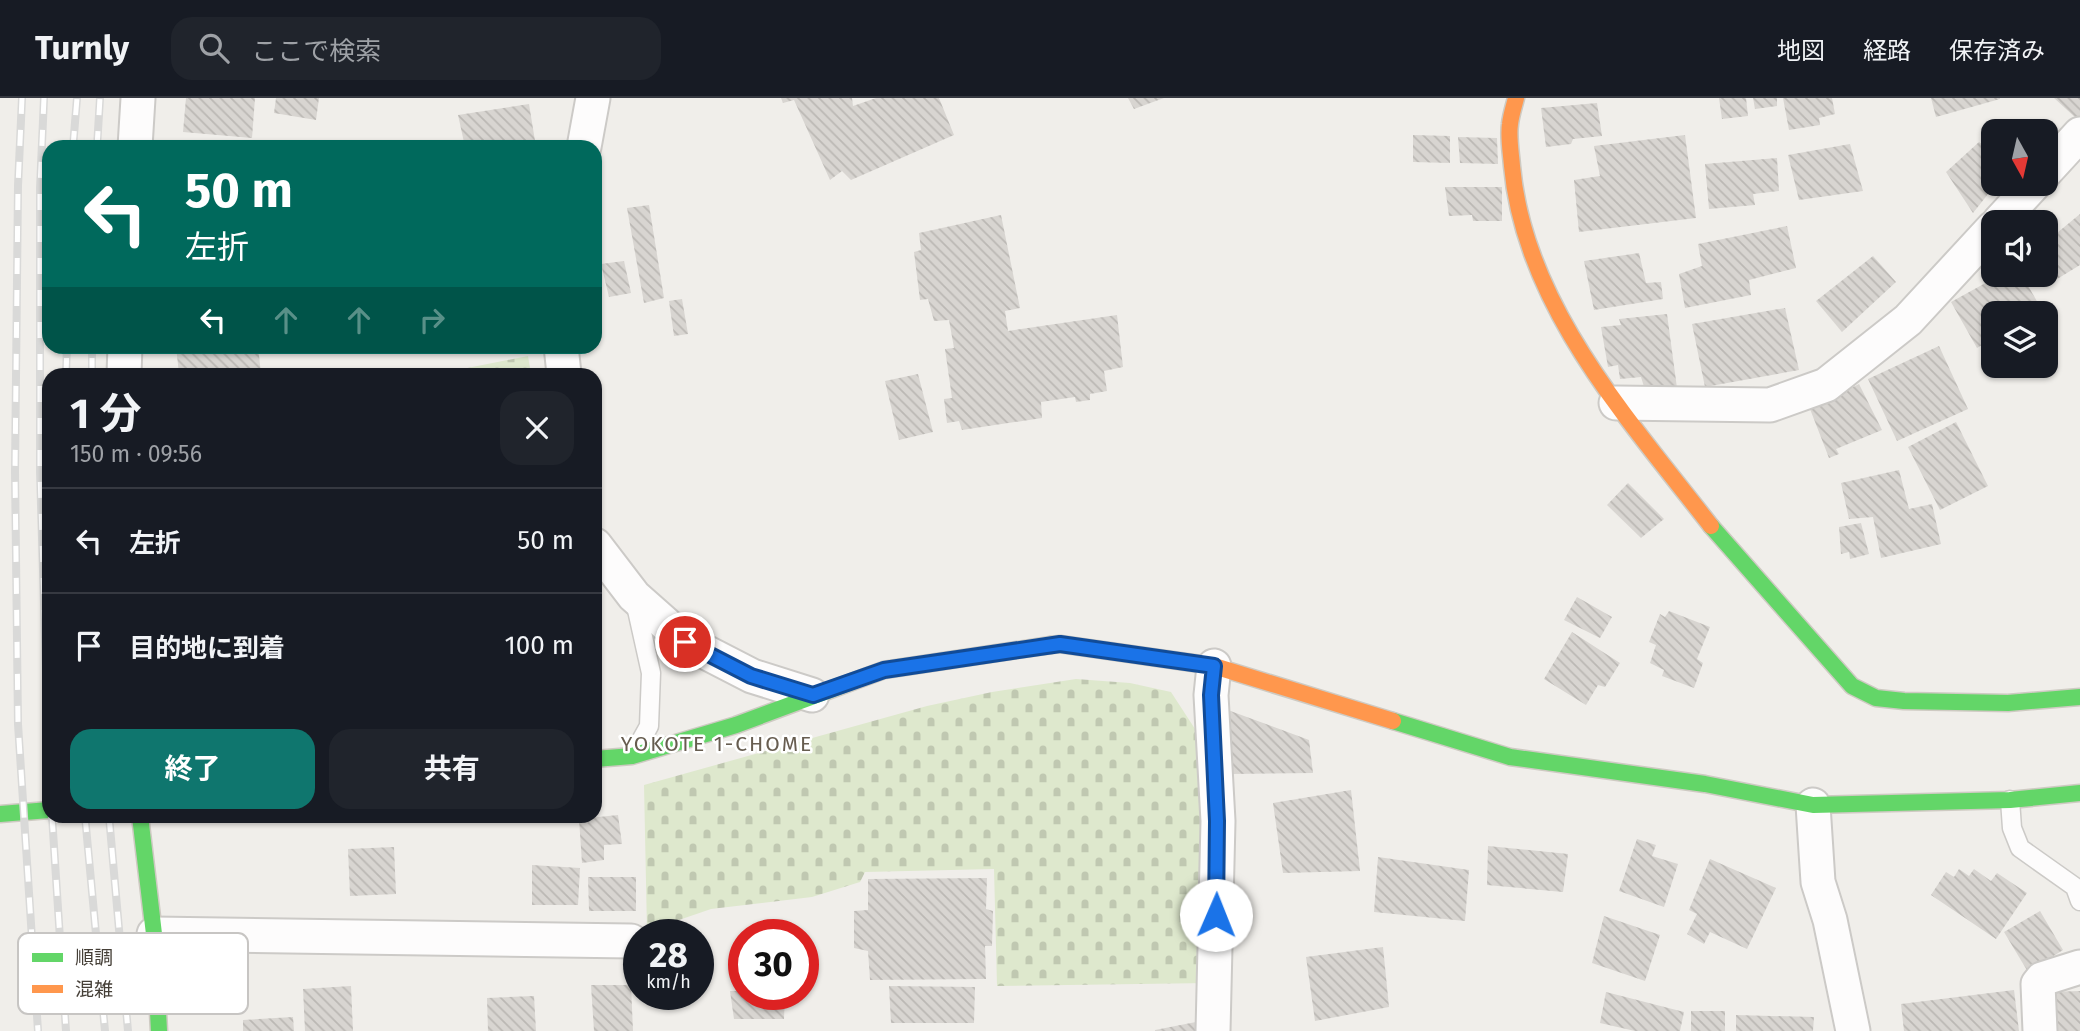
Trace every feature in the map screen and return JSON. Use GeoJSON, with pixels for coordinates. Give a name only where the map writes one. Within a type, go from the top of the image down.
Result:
{"type":"FeatureCollection","features":[{"type":"Feature","properties":{"kind":"street"},"geometry":{"type":"LineString","coordinates":[[135,140],[138,98]]}},
{"type":"Feature","properties":{"kind":"street"},"geometry":{"type":"LineString","coordinates":[[585,140],[593,98]]}},
{"type":"Feature","properties":{"kind":"street"},"geometry":{"type":"LineString","coordinates":[[1516,98],[1509,126],[1515,197],[1534,260],[1573,341],[1616,403],[1717,533],[1852,686],[1875,698],[1904,701],[2008,703],[2080,696]]}},
{"type":"Feature","properties":{"kind":"street"},"geometry":{"type":"LineString","coordinates":[[2058,158],[2080,134]]}},
{"type":"Feature","properties":{"kind":"street"},"geometry":{"type":"LineString","coordinates":[[2010,210],[2023,196]]}},
{"type":"Feature","properties":{"kind":"street"},"geometry":{"type":"LineString","coordinates":[[1616,403],[1770,405],[1826,386],[1908,320],[1981,241]]}},
{"type":"Feature","properties":{"kind":"street"},"geometry":{"type":"LineString","coordinates":[[602,554],[634,596],[685,642],[751,676],[813,695]]}},
{"type":"Feature","properties":{"kind":"street"},"geometry":{"type":"LineString","coordinates":[[602,758],[632,756],[736,725],[884,670],[1060,644],[1214,666],[1510,757],[1705,784],[1813,805],[2010,800],[2080,793]]}},
{"type":"Feature","properties":{"kind":"street"},"geometry":{"type":"LineString","coordinates":[[1213,1031],[1217,821],[1211,695],[1214,666]]}},
{"type":"Feature","properties":{"kind":"street"},"geometry":{"type":"LineString","coordinates":[[1813,805],[1818,882],[1830,920],[1853,1031]]}},
{"type":"Feature","properties":{"kind":"street"},"geometry":{"type":"LineString","coordinates":[[0,814],[42,811]]}},
{"type":"Feature","properties":{"kind":"street"},"geometry":{"type":"LineString","coordinates":[[141,823],[154,933]]}},
{"type":"Feature","properties":{"kind":"street"},"geometry":{"type":"LineString","coordinates":[[248,935],[623,941]]}},
{"type":"Feature","properties":{"kind":"street"},"geometry":{"type":"LineString","coordinates":[[2040,1031],[2038,984],[2042,979],[2080,967]]}},
{"type":"Feature","properties":{"kind":"lane"},"geometry":{"type":"LineString","coordinates":[[632,756],[649,726],[651,673],[634,596]]}},
{"type":"Feature","properties":{"kind":"lane"},"geometry":{"type":"LineString","coordinates":[[2010,800],[2012,828],[2020,848],[2075,887],[2080,901]]}},
{"type":"Feature","properties":{"kind":"green space"},"geometry":{"type":"Polygon","coordinates":[[[528,356],[530,368],[467,368],[528,356]]]}},
{"type":"Feature","properties":{"kind":"green space"},"geometry":{"type":"Polygon","coordinates":[[[1076,679],[1130,683],[1171,692],[1197,732],[1209,983],[997,986],[994,869],[865,872],[860,882],[812,897],[711,909],[682,919],[647,919],[644,785],[927,706],[992,692],[1076,679]]]}},
{"type":"Feature","properties":{"kind":"building"},"geometry":{"type":"Polygon","coordinates":[[[186,98],[255,98],[252,138],[183,132],[186,98]]]}},
{"type":"Feature","properties":{"kind":"building"},"geometry":{"type":"Polygon","coordinates":[[[276,98],[319,98],[316,120],[274,113],[276,98]]]}},
{"type":"Feature","properties":{"kind":"building"},"geometry":{"type":"Polygon","coordinates":[[[781,98],[852,98],[853,106],[876,98],[939,98],[954,135],[851,180],[842,171],[830,180],[794,100],[783,103],[781,98]]]}},
{"type":"Feature","properties":{"kind":"building"},"geometry":{"type":"Polygon","coordinates":[[[1128,98],[1164,98],[1134,109],[1128,98]]]}},
{"type":"Feature","properties":{"kind":"building"},"geometry":{"type":"Polygon","coordinates":[[[1719,98],[1746,98],[1748,116],[1722,119],[1719,98]]]}},
{"type":"Feature","properties":{"kind":"building"},"geometry":{"type":"Polygon","coordinates":[[[1753,98],[1777,98],[1777,106],[1755,109],[1753,98]]]}},
{"type":"Feature","properties":{"kind":"building"},"geometry":{"type":"Polygon","coordinates":[[[1783,98],[1832,98],[1835,114],[1819,118],[1820,125],[1789,130],[1783,98]]]}},
{"type":"Feature","properties":{"kind":"building"},"geometry":{"type":"Polygon","coordinates":[[[1931,98],[2000,98],[2000,99],[1936,117],[1931,98]]]}},
{"type":"Feature","properties":{"kind":"building"},"geometry":{"type":"Polygon","coordinates":[[[2054,98],[2080,98],[2080,116],[2077,119],[2054,98]]]}},
{"type":"Feature","properties":{"kind":"building"},"geometry":{"type":"Polygon","coordinates":[[[1597,103],[1602,136],[1573,139],[1571,144],[1546,147],[1541,108],[1597,103]]]}},
{"type":"Feature","properties":{"kind":"building"},"geometry":{"type":"Polygon","coordinates":[[[529,104],[535,140],[463,140],[458,115],[529,104]]]}},
{"type":"Feature","properties":{"kind":"building"},"geometry":{"type":"Polygon","coordinates":[[[1413,135],[1450,136],[1450,163],[1413,162],[1413,135]]]}},
{"type":"Feature","properties":{"kind":"building"},"geometry":{"type":"Polygon","coordinates":[[[1685,135],[1696,218],[1579,232],[1574,180],[1600,176],[1594,146],[1685,135]]]}},
{"type":"Feature","properties":{"kind":"building"},"geometry":{"type":"Polygon","coordinates":[[[1458,137],[1497,138],[1498,164],[1460,163],[1458,137]]]}},
{"type":"Feature","properties":{"kind":"building"},"geometry":{"type":"Polygon","coordinates":[[[1979,142],[1981,143],[1981,196],[1986,196],[1973,213],[1946,172],[1979,142]]]}},
{"type":"Feature","properties":{"kind":"building"},"geometry":{"type":"Polygon","coordinates":[[[1850,144],[1863,191],[1799,200],[1788,155],[1850,144]]]}},
{"type":"Feature","properties":{"kind":"building"},"geometry":{"type":"Polygon","coordinates":[[[1777,158],[1779,191],[1753,194],[1755,205],[1709,209],[1705,164],[1777,158]]]}},
{"type":"Feature","properties":{"kind":"building"},"geometry":{"type":"Polygon","coordinates":[[[1445,187],[1502,187],[1502,221],[1473,221],[1472,215],[1449,216],[1445,187]]]}},
{"type":"Feature","properties":{"kind":"building"},"geometry":{"type":"Polygon","coordinates":[[[649,205],[664,298],[644,303],[627,208],[649,205]]]}},
{"type":"Feature","properties":{"kind":"building"},"geometry":{"type":"Polygon","coordinates":[[[2080,214],[2080,265],[2058,278],[2058,232],[2080,214]]]}},
{"type":"Feature","properties":{"kind":"building"},"geometry":{"type":"Polygon","coordinates":[[[1001,215],[1020,308],[1005,311],[1008,331],[1117,315],[1123,367],[1104,371],[1107,391],[1090,394],[1090,400],[1076,402],[1075,397],[1041,402],[1042,418],[962,430],[959,421],[947,423],[944,399],[952,398],[945,349],[954,348],[949,320],[934,321],[928,299],[920,300],[914,252],[921,250],[919,233],[1001,215]]]}},
{"type":"Feature","properties":{"kind":"building"},"geometry":{"type":"Polygon","coordinates":[[[1787,226],[1796,268],[1749,280],[1751,295],[1685,308],[1679,274],[1702,266],[1698,244],[1787,226]]]}},
{"type":"Feature","properties":{"kind":"building"},"geometry":{"type":"Polygon","coordinates":[[[1639,253],[1646,283],[1661,282],[1663,299],[1594,310],[1584,261],[1639,253]]]}},
{"type":"Feature","properties":{"kind":"building"},"geometry":{"type":"Polygon","coordinates":[[[1873,256],[1896,282],[1842,332],[1816,301],[1873,256]]]}},
{"type":"Feature","properties":{"kind":"building"},"geometry":{"type":"Polygon","coordinates":[[[624,261],[631,293],[609,297],[602,264],[624,261]]]}},
{"type":"Feature","properties":{"kind":"building"},"geometry":{"type":"Polygon","coordinates":[[[1981,285],[2029,287],[2037,301],[1981,301],[1981,346],[1977,348],[1951,302],[1981,285]]]}},
{"type":"Feature","properties":{"kind":"building"},"geometry":{"type":"Polygon","coordinates":[[[682,299],[688,334],[674,336],[669,301],[682,299]]]}},
{"type":"Feature","properties":{"kind":"building"},"geometry":{"type":"Polygon","coordinates":[[[1785,308],[1799,370],[1705,387],[1692,324],[1785,308]]]}},
{"type":"Feature","properties":{"kind":"building"},"geometry":{"type":"Polygon","coordinates":[[[1667,314],[1677,388],[1646,393],[1641,377],[1620,379],[1618,365],[1608,367],[1601,327],[1621,325],[1619,319],[1667,314]]]}},
{"type":"Feature","properties":{"kind":"building"},"geometry":{"type":"Polygon","coordinates":[[[1939,346],[1968,409],[1897,441],[1868,379],[1939,346]]]}},
{"type":"Feature","properties":{"kind":"building"},"geometry":{"type":"Polygon","coordinates":[[[177,354],[259,354],[260,368],[178,368],[177,354]]]}},
{"type":"Feature","properties":{"kind":"building"},"geometry":{"type":"Polygon","coordinates":[[[918,374],[933,432],[899,440],[885,381],[918,374]]]}},
{"type":"Feature","properties":{"kind":"building"},"geometry":{"type":"Polygon","coordinates":[[[1859,384],[1882,430],[1836,449],[1839,454],[1829,458],[1810,409],[1859,384]]]}},
{"type":"Feature","properties":{"kind":"building"},"geometry":{"type":"Polygon","coordinates":[[[1956,422],[1988,486],[1940,510],[1908,447],[1956,422]]]}},
{"type":"Feature","properties":{"kind":"building"},"geometry":{"type":"Polygon","coordinates":[[[1899,470],[1909,509],[1932,504],[1941,544],[1881,558],[1873,517],[1849,519],[1841,483],[1899,470]]]}},
{"type":"Feature","properties":{"kind":"building"},"geometry":{"type":"Polygon","coordinates":[[[1628,483],[1664,519],[1641,538],[1607,505],[1628,483]]]}},
{"type":"Feature","properties":{"kind":"building"},"geometry":{"type":"Polygon","coordinates":[[[1861,523],[1869,554],[1850,559],[1849,552],[1841,554],[1839,527],[1861,523]]]}},
{"type":"Feature","properties":{"kind":"building"},"geometry":{"type":"Polygon","coordinates":[[[1577,597],[1612,617],[1600,638],[1564,620],[1577,597]]]}},
{"type":"Feature","properties":{"kind":"building"},"geometry":{"type":"Polygon","coordinates":[[[1669,611],[1710,627],[1697,659],[1703,663],[1694,688],[1662,676],[1664,670],[1650,663],[1656,645],[1649,642],[1660,614],[1665,617],[1669,611]]]}},
{"type":"Feature","properties":{"kind":"building"},"geometry":{"type":"Polygon","coordinates":[[[1572,632],[1620,663],[1605,687],[1598,685],[1586,705],[1544,679],[1572,632]]]}},
{"type":"Feature","properties":{"kind":"building"},"geometry":{"type":"Polygon","coordinates":[[[1225,709],[1309,740],[1313,773],[1230,774],[1225,709]]]}},
{"type":"Feature","properties":{"kind":"building"},"geometry":{"type":"Polygon","coordinates":[[[1351,790],[1360,871],[1283,873],[1273,803],[1351,790]]]}},
{"type":"Feature","properties":{"kind":"building"},"geometry":{"type":"Polygon","coordinates":[[[618,815],[622,844],[604,845],[604,860],[582,863],[579,823],[602,823],[602,817],[618,815]]]}},
{"type":"Feature","properties":{"kind":"building"},"geometry":{"type":"Polygon","coordinates":[[[1637,839],[1656,845],[1652,856],[1678,864],[1664,907],[1619,891],[1637,839]]]}},
{"type":"Feature","properties":{"kind":"building"},"geometry":{"type":"Polygon","coordinates":[[[1488,846],[1568,854],[1563,892],[1487,885],[1488,846]]]}},
{"type":"Feature","properties":{"kind":"building"},"geometry":{"type":"Polygon","coordinates":[[[394,847],[396,894],[350,896],[348,849],[394,847]]]}},
{"type":"Feature","properties":{"kind":"building"},"geometry":{"type":"Polygon","coordinates":[[[1378,857],[1469,870],[1465,921],[1374,912],[1378,857]]]}},
{"type":"Feature","properties":{"kind":"building"},"geometry":{"type":"Polygon","coordinates":[[[1710,859],[1776,888],[1747,949],[1710,932],[1704,944],[1687,934],[1697,914],[1689,910],[1710,859]]]}},
{"type":"Feature","properties":{"kind":"building"},"geometry":{"type":"Polygon","coordinates":[[[532,865],[580,868],[578,905],[532,905],[532,865]]]}},
{"type":"Feature","properties":{"kind":"building"},"geometry":{"type":"Polygon","coordinates":[[[1959,869],[1969,876],[1974,869],[1991,881],[1997,873],[2027,893],[1996,939],[1931,895],[1946,872],[1954,877],[1959,869]]]}},
{"type":"Feature","properties":{"kind":"building"},"geometry":{"type":"Polygon","coordinates":[[[588,877],[636,877],[636,911],[589,911],[588,877]]]}},
{"type":"Feature","properties":{"kind":"building"},"geometry":{"type":"Polygon","coordinates":[[[987,878],[986,909],[993,911],[992,946],[985,946],[986,979],[870,980],[868,951],[854,948],[854,911],[868,910],[868,879],[987,878]]]}},
{"type":"Feature","properties":{"kind":"building"},"geometry":{"type":"Polygon","coordinates":[[[2040,911],[2063,950],[2028,972],[2004,932],[2040,911]]]}},
{"type":"Feature","properties":{"kind":"building"},"geometry":{"type":"Polygon","coordinates":[[[1604,916],[1660,935],[1645,981],[1592,963],[1604,916]]]}},
{"type":"Feature","properties":{"kind":"building"},"geometry":{"type":"Polygon","coordinates":[[[1383,947],[1389,1007],[1315,1021],[1306,957],[1383,947]]]}},
{"type":"Feature","properties":{"kind":"building"},"geometry":{"type":"Polygon","coordinates":[[[591,985],[623,985],[623,1010],[632,1010],[633,1031],[594,1031],[591,985]]]}},
{"type":"Feature","properties":{"kind":"building"},"geometry":{"type":"Polygon","coordinates":[[[351,986],[353,1031],[305,1031],[303,989],[351,986]]]}},
{"type":"Feature","properties":{"kind":"building"},"geometry":{"type":"Polygon","coordinates":[[[889,986],[975,987],[974,1023],[891,1023],[889,986]]]}},
{"type":"Feature","properties":{"kind":"building"},"geometry":{"type":"Polygon","coordinates":[[[2014,990],[2019,1031],[1904,1031],[1901,1004],[2014,990]]]}},
{"type":"Feature","properties":{"kind":"building"},"geometry":{"type":"Polygon","coordinates":[[[2080,991],[2080,1031],[2048,1031],[2047,992],[2080,991]]]}},
{"type":"Feature","properties":{"kind":"building"},"geometry":{"type":"Polygon","coordinates":[[[1606,992],[1684,1012],[1680,1031],[1635,1031],[1600,1023],[1606,992]]]}},
{"type":"Feature","properties":{"kind":"building"},"geometry":{"type":"Polygon","coordinates":[[[534,996],[536,1031],[488,1031],[487,998],[534,996]]]}},
{"type":"Feature","properties":{"kind":"building"},"geometry":{"type":"Polygon","coordinates":[[[733,1010],[784,1010],[784,1019],[734,1019],[733,1010]]]}},
{"type":"Feature","properties":{"kind":"building"},"geometry":{"type":"Polygon","coordinates":[[[1691,1011],[1725,1011],[1725,1031],[1691,1031],[1691,1011]]]}},
{"type":"Feature","properties":{"kind":"building"},"geometry":{"type":"Polygon","coordinates":[[[1736,1015],[1814,1017],[1813,1031],[1736,1031],[1736,1015]]]}},
{"type":"Feature","properties":{"kind":"building"},"geometry":{"type":"Polygon","coordinates":[[[293,1017],[294,1031],[243,1031],[243,1020],[293,1017]]]}},
{"type":"Feature","properties":{"kind":"building"},"geometry":{"type":"Polygon","coordinates":[[[1201,1021],[1201,1031],[1155,1031],[1155,1030],[1201,1021]]]}},
{"type":"Feature","properties":{"kind":"railway"},"geometry":{"type":"LineString","coordinates":[[22,98],[18,186],[15,472],[18,724],[32,933]]}},
{"type":"Feature","properties":{"kind":"railway"},"geometry":{"type":"LineString","coordinates":[[42,140],[44,98]]}},
{"type":"Feature","properties":{"kind":"railway"},"geometry":{"type":"LineString","coordinates":[[74,140],[77,98]]}},
{"type":"Feature","properties":{"kind":"railway"},"geometry":{"type":"LineString","coordinates":[[97,140],[100,98]]}},
{"type":"Feature","properties":{"kind":"railway"},"geometry":{"type":"LineString","coordinates":[[42,143],[42,538]]}},
{"type":"Feature","properties":{"kind":"railway"},"geometry":{"type":"LineString","coordinates":[[66,368],[67,354]]}},
{"type":"Feature","properties":{"kind":"railway"},"geometry":{"type":"LineString","coordinates":[[92,354],[92,368]]}},
{"type":"Feature","properties":{"kind":"railway"},"geometry":{"type":"LineString","coordinates":[[52,823],[60,933]]}},
{"type":"Feature","properties":{"kind":"railway"},"geometry":{"type":"LineString","coordinates":[[86,823],[96,933]]}},
{"type":"Feature","properties":{"kind":"railway"},"geometry":{"type":"LineString","coordinates":[[110,823],[119,933]]}},
{"type":"Feature","properties":{"kind":"railway"},"geometry":{"type":"LineString","coordinates":[[37,1014],[38,1031]]}},
{"type":"Feature","properties":{"kind":"railway"},"geometry":{"type":"LineString","coordinates":[[65,1014],[66,1031]]}},
{"type":"Feature","properties":{"kind":"railway"},"geometry":{"type":"LineString","coordinates":[[103,1014],[105,1031]]}},
{"type":"Feature","properties":{"kind":"railway"},"geometry":{"type":"LineString","coordinates":[[126,1014],[128,1031]]}},
{"type":"Feature","properties":{"kind":"traffic: fast"},"geometry":{"type":"LineString","coordinates":[[1711,526],[1852,686],[1876,698],[2008,703],[2080,697]]}},
{"type":"Feature","properties":{"kind":"traffic: fast"},"geometry":{"type":"LineString","coordinates":[[602,758],[632,756],[736,725],[884,670],[1051,645]]}},
{"type":"Feature","properties":{"kind":"traffic: fast"},"geometry":{"type":"LineString","coordinates":[[1393,721],[1510,757],[1705,784],[1813,805],[2010,800],[2080,793]]}},
{"type":"Feature","properties":{"kind":"traffic: fast"},"geometry":{"type":"LineString","coordinates":[[0,814],[42,811]]}},
{"type":"Feature","properties":{"kind":"traffic: fast"},"geometry":{"type":"LineString","coordinates":[[141,823],[154,933]]}},
{"type":"Feature","properties":{"kind":"traffic: fast"},"geometry":{"type":"LineString","coordinates":[[158,1014],[159,1031]]}},
{"type":"Feature","properties":{"kind":"traffic: slow"},"geometry":{"type":"LineString","coordinates":[[1516,98],[1509,129],[1512,166],[1521,217],[1537,266],[1559,313],[1585,358],[1647,445],[1711,526]]}},
{"type":"Feature","properties":{"kind":"traffic: slow"},"geometry":{"type":"LineString","coordinates":[[1051,645],[1060,644],[1214,666],[1393,721]]}},
{"type":"Feature","properties":{"kind":"district","name":"YOKOTE 1-CHOME"},"geometry":{"type":"Point","coordinates":[717,744]}},
{"type":"Feature","properties":{"kind":"route"},"geometry":{"type":"LineString","coordinates":[[685,642],[751,676],[813,695],[884,670],[1060,644],[1214,666],[1211,695],[1217,821],[1216,915]]}}]}
